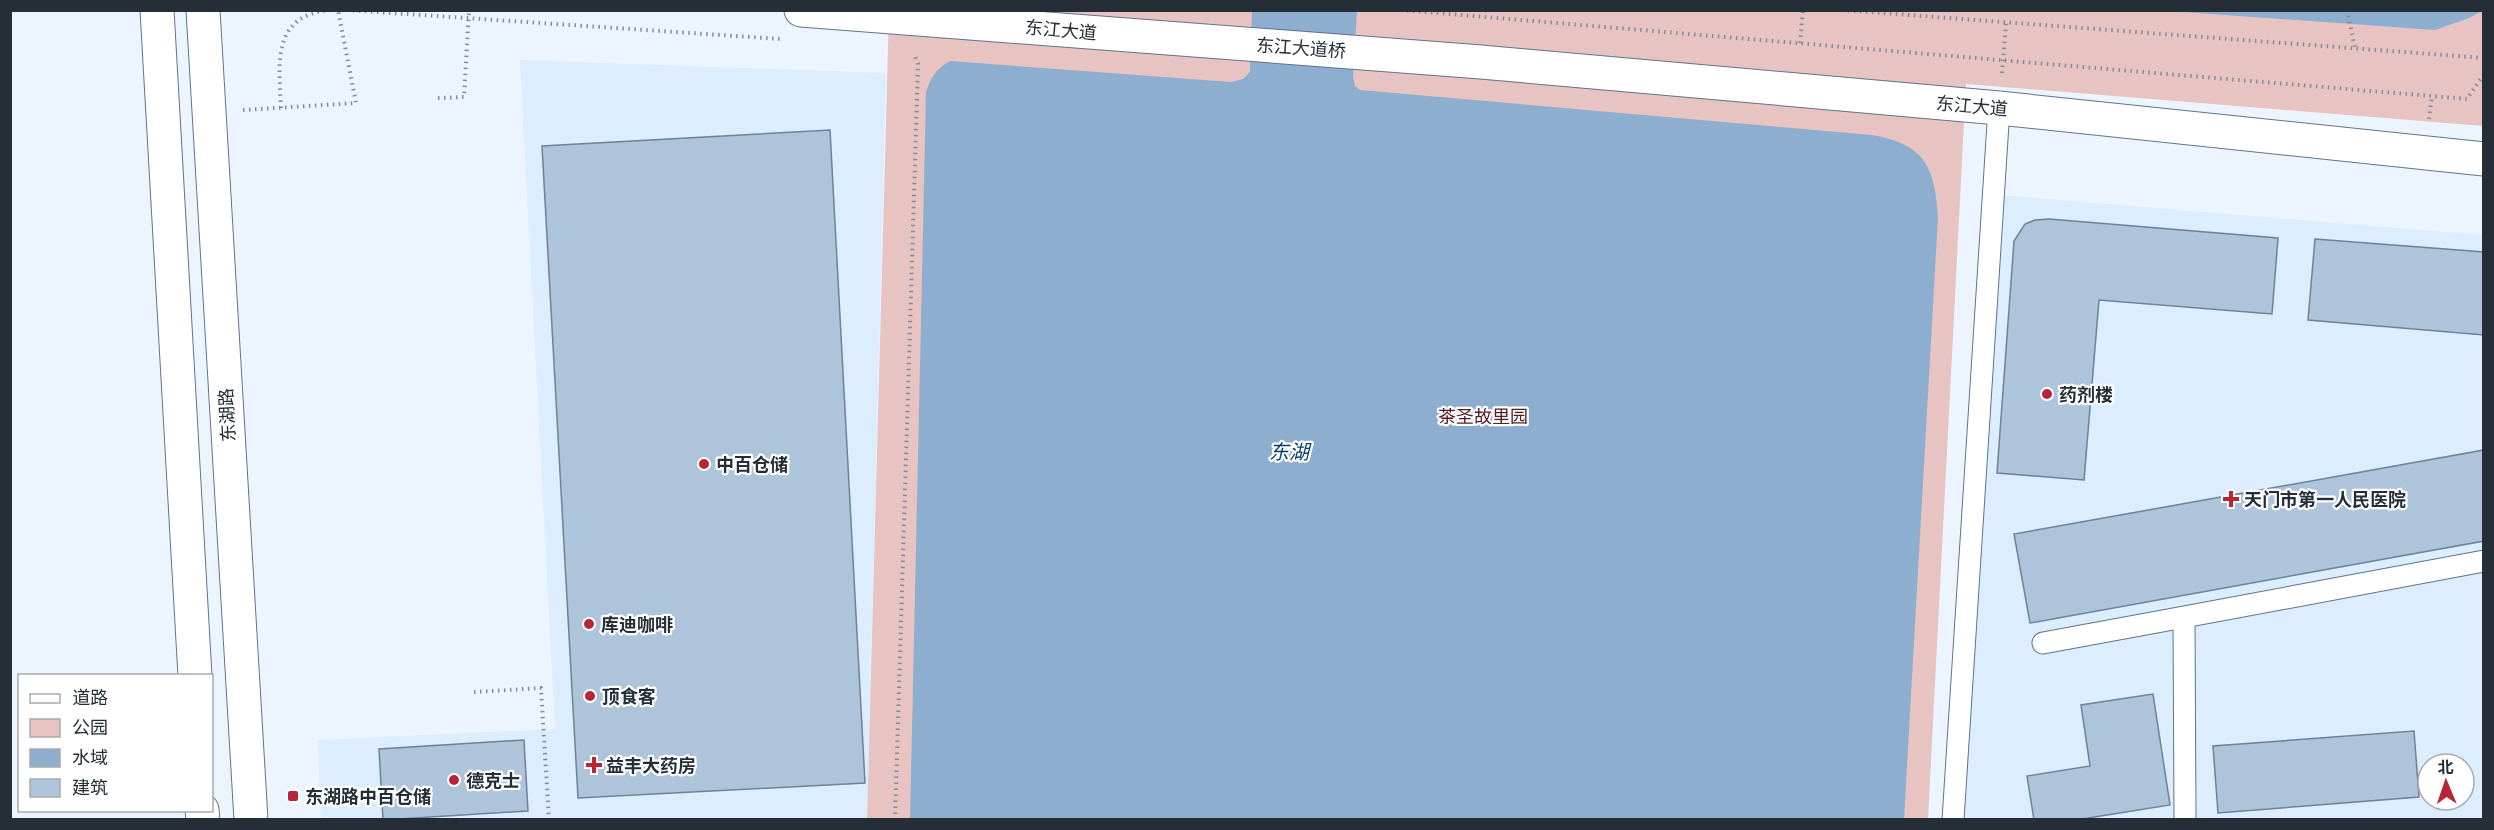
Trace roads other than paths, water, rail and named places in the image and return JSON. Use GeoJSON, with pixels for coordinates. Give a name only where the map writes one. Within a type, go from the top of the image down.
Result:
{"type":"FeatureCollection","features":[{"type":"Feature","properties":{"kind":"street"},"geometry":{"type":"LineString","coordinates":[[157,10],[195,674]]}},
{"type":"Feature","properties":{"kind":"street","name":"东湖路"},"geometry":{"type":"LineString","coordinates":[[204,10],[251,819]]}},
{"type":"Feature","properties":{"kind":"street","name":"东江大道"},"geometry":{"type":"LineString","coordinates":[[801,10],[1142,37]]}},
{"type":"Feature","properties":{"kind":"street","name":"东江大道桥"},"geometry":{"type":"LineString","coordinates":[[1142,37],[1460,60]]}},
{"type":"Feature","properties":{"kind":"street","name":"东江大道"},"geometry":{"type":"LineString","coordinates":[[1460,60],[2000,108],[2484,159]]}},
{"type":"Feature","properties":{"kind":"lane"},"geometry":{"type":"LineString","coordinates":[[1953,819],[2000,108]]}},
{"type":"Feature","properties":{"kind":"lane"},"geometry":{"type":"LineString","coordinates":[[2043,643],[2484,561]]}},
{"type":"Feature","properties":{"kind":"lane"},"geometry":{"type":"LineString","coordinates":[[2184,617],[2185,819]]}},
{"type":"Feature","properties":{"kind":"water","name":"东湖"},"geometry":{"type":"Polygon","coordinates":[[[1252,11],[1357,11],[1353,77],[1355,86],[1360,90],[1872,135],[1904,144],[1923,160],[1934,184],[1938,217],[1904,819],[910,820],[926,92],[930,82],[938,70],[950,61],[1231,82],[1243,79],[1250,72],[1252,11]]]}},
{"type":"Feature","properties":{"kind":"water"},"geometry":{"type":"Polygon","coordinates":[[[2169,11],[2482,11],[2435,30],[2169,11]]]}},
{"type":"Feature","properties":{"kind":"place","name":"药剂楼"},"geometry":{"type":"Point","coordinates":[2047,394]}},
{"type":"Feature","properties":{"kind":"place","name":"中百仓储"},"geometry":{"type":"Point","coordinates":[704,464]}},
{"type":"Feature","properties":{"kind":"place","name":"天门市第一人民医院"},"geometry":{"type":"Point","coordinates":[2231,499]}},
{"type":"Feature","properties":{"kind":"place","name":"库迪咖啡"},"geometry":{"type":"Point","coordinates":[589,624]}},
{"type":"Feature","properties":{"kind":"place","name":"顶食客"},"geometry":{"type":"Point","coordinates":[590,696]}},
{"type":"Feature","properties":{"kind":"place","name":"益丰大药房"},"geometry":{"type":"Point","coordinates":[594,765]}},
{"type":"Feature","properties":{"kind":"place","name":"德克士"},"geometry":{"type":"Point","coordinates":[454,780]}},
{"type":"Feature","properties":{"kind":"place","name":"东湖路中百仓储"},"geometry":{"type":"Point","coordinates":[293,796]}},
{"type":"Feature","properties":{"kind":"park label","name":"茶圣故里园"},"geometry":{"type":"Point","coordinates":[1483,416]}}]}
